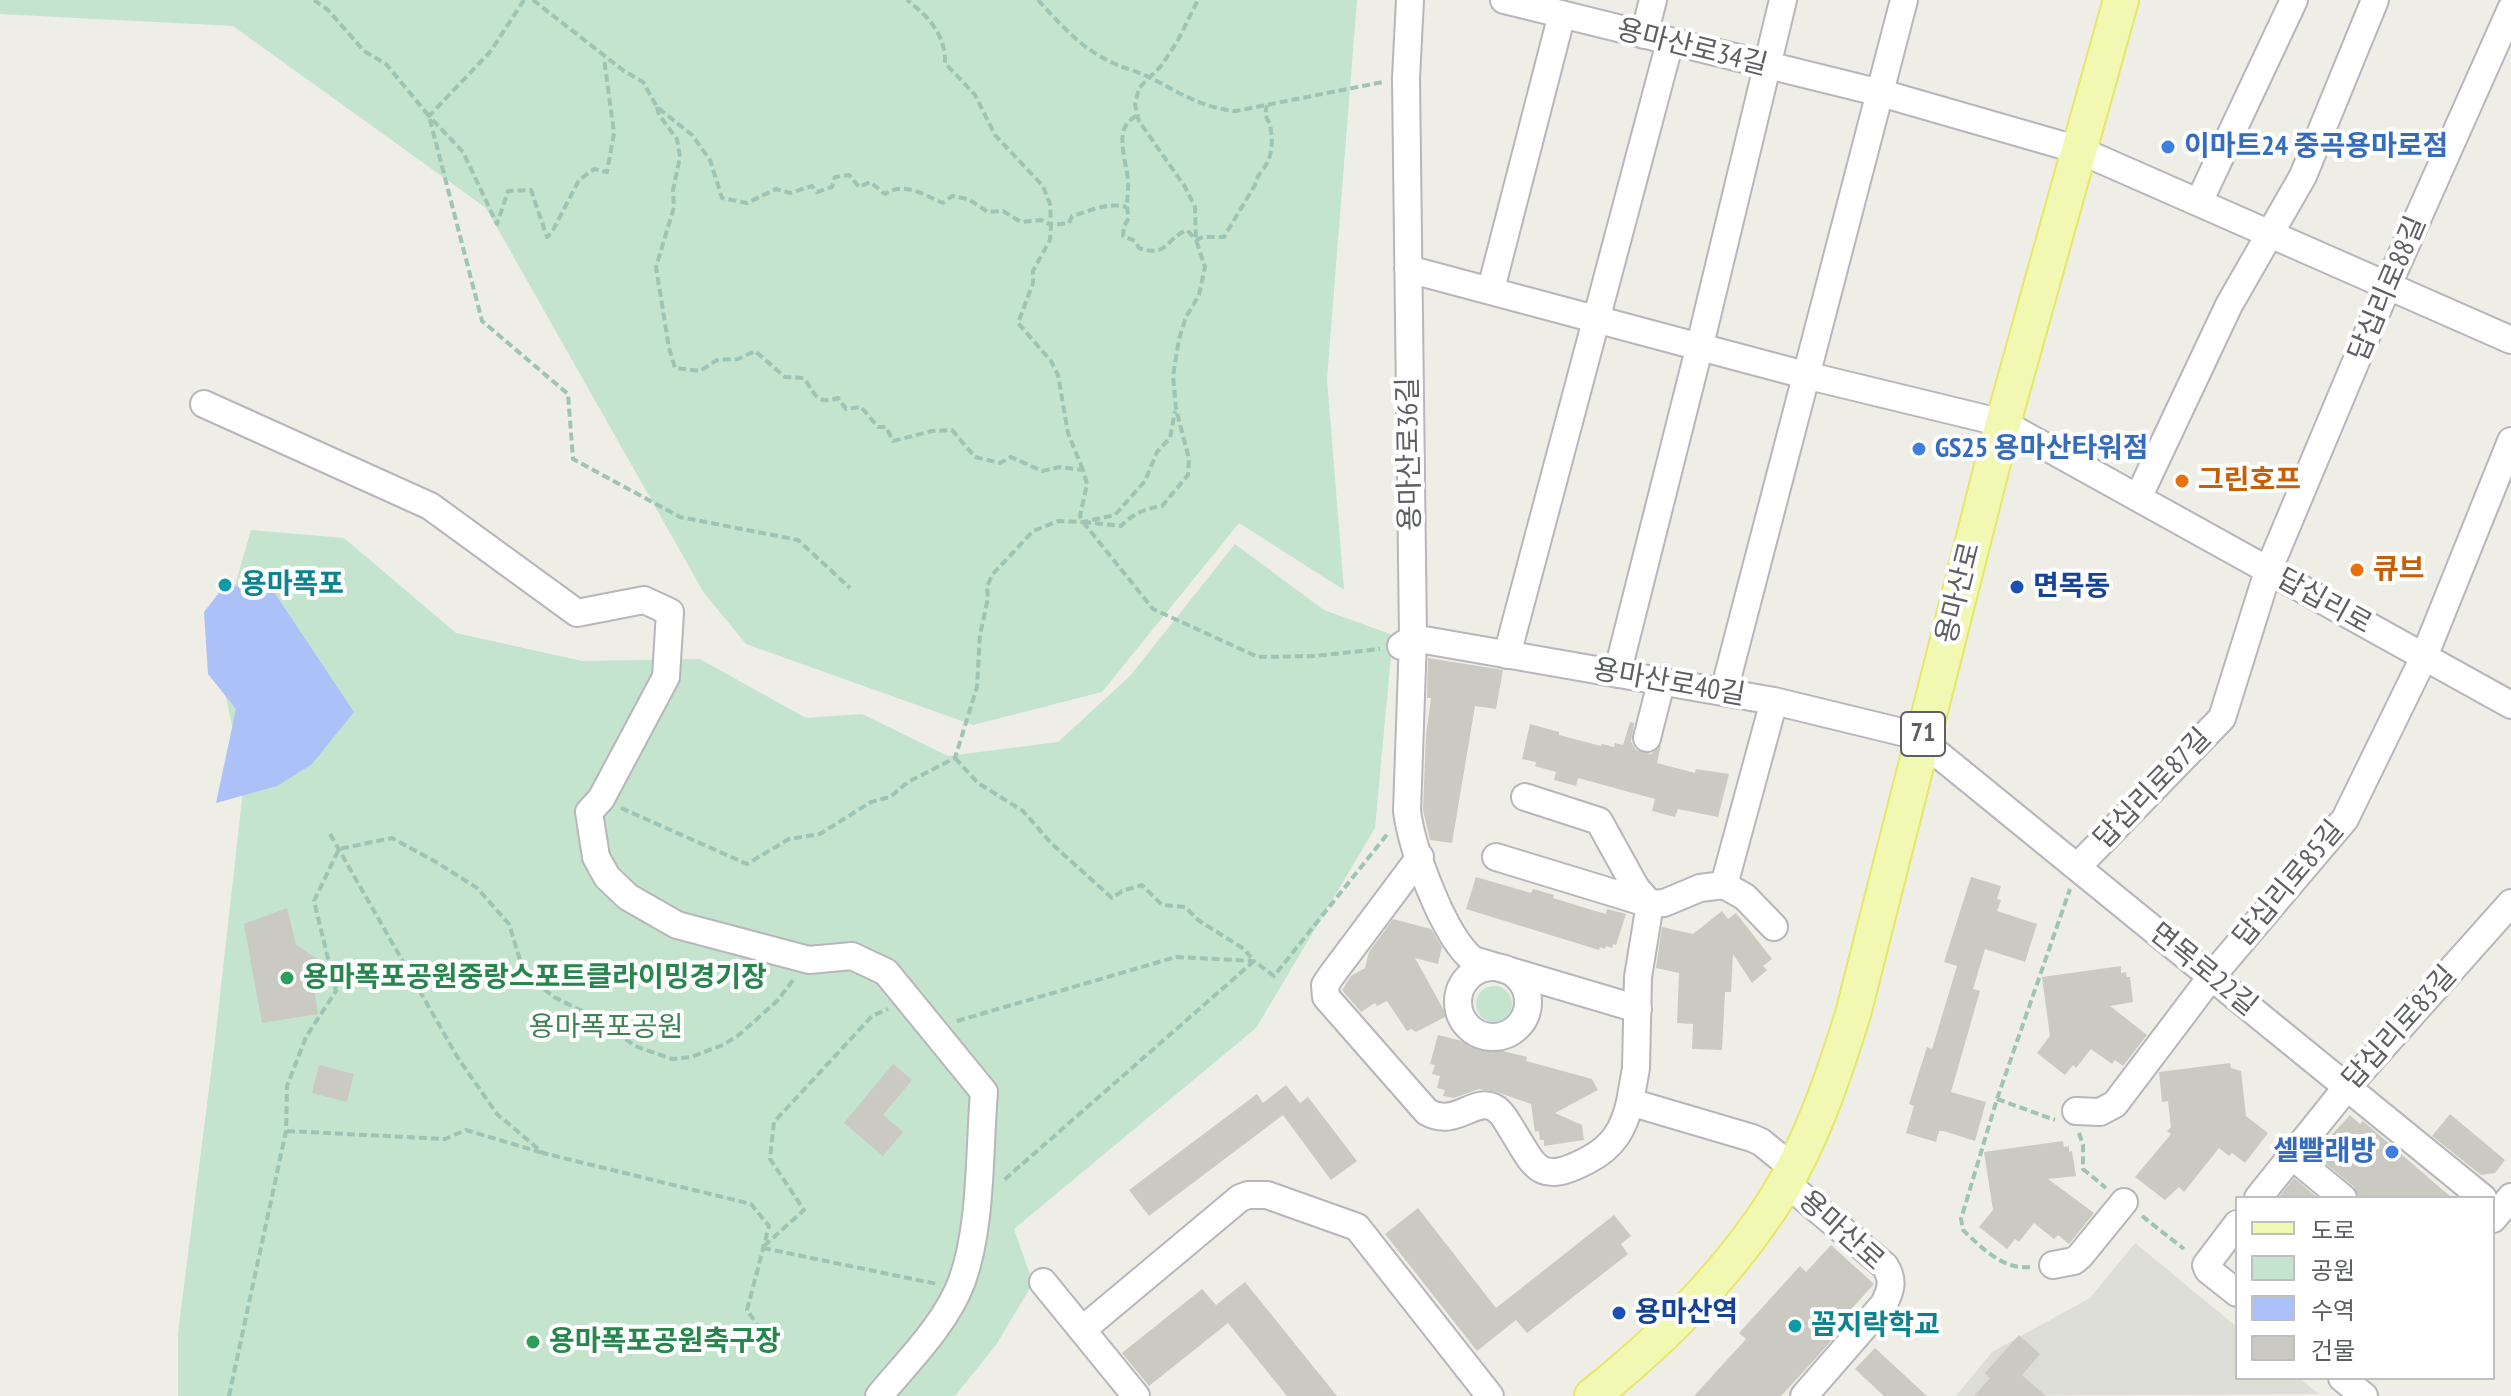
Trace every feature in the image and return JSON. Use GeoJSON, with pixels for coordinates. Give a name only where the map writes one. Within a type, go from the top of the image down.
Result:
{"type":"FeatureCollection","features":[{"type":"Feature","properties":{"kind":"main road","name":"용마산로"},"geometry":{"type":"LineString","coordinates":[[1592,1396],[1650,1346],[1689,1306],[1762,1220],[1789,1175],[1825,1098],[1853,1014],[2003,423],[2121,0]]}},
{"type":"Feature","properties":{"kind":"street","name":"용마산로36길"},"geometry":{"type":"LineString","coordinates":[[1407,642],[1406,78],[1410,0]]}},
{"type":"Feature","properties":{"kind":"street"},"geometry":{"type":"LineString","coordinates":[[1644,35],[1653,0]]}},
{"type":"Feature","properties":{"kind":"street"},"geometry":{"type":"LineString","coordinates":[[1617,674],[1783,0]]}},
{"type":"Feature","properties":{"kind":"street"},"geometry":{"type":"LineString","coordinates":[[1724,691],[1904,0]]}},
{"type":"Feature","properties":{"kind":"street"},"geometry":{"type":"LineString","coordinates":[[2199,202],[2294,0]]}},
{"type":"Feature","properties":{"kind":"street"},"geometry":{"type":"LineString","coordinates":[[2138,498],[2229,305],[2303,176],[2375,0]]}},
{"type":"Feature","properties":{"kind":"street","name":"용마산로34길"},"geometry":{"type":"LineString","coordinates":[[1521,2],[1768,67],[1881,93],[2079,150],[2511,340]]}},
{"type":"Feature","properties":{"kind":"street","name":"답십리로88길"},"geometry":{"type":"LineString","coordinates":[[2268,571],[2388,285],[2511,9]]}},
{"type":"Feature","properties":{"kind":"street"},"geometry":{"type":"LineString","coordinates":[[1491,289],[1562,14]]}},
{"type":"Feature","properties":{"kind":"street"},"geometry":{"type":"LineString","coordinates":[[1507,655],[1670,42]]}},
{"type":"Feature","properties":{"kind":"street"},"geometry":{"type":"LineString","coordinates":[[1408,269],[1805,375],[2003,423]]}},
{"type":"Feature","properties":{"kind":"street"},"geometry":{"type":"LineString","coordinates":[[204,404],[430,506],[577,613],[644,600],[670,612],[666,677],[601,799],[589,812],[596,857],[607,877],[628,897],[677,925],[809,960],[852,956],[886,972],[984,1092],[973,1235],[958,1289],[940,1321],[879,1396]]}},
{"type":"Feature","properties":{"kind":"street","name":"답십리로"},"geometry":{"type":"LineString","coordinates":[[2003,423],[2511,705]]}},
{"type":"Feature","properties":{"kind":"street","name":"답십리로85길"},"geometry":{"type":"LineString","coordinates":[[2070,1120],[2100,1112],[2115,1104],[2211,977],[2345,819],[2424,657],[2511,441]]}},
{"type":"Feature","properties":{"kind":"street","name":"답십리로87길"},"geometry":{"type":"LineString","coordinates":[[2077,867],[2222,718],[2268,571]]}},
{"type":"Feature","properties":{"kind":"street"},"geometry":{"type":"LineString","coordinates":[[1407,642],[1409,822],[1433,895],[1463,949],[1473,960],[1638,1009]]}},
{"type":"Feature","properties":{"kind":"street","name":"용마산로40길"},"geometry":{"type":"LineString","coordinates":[[1407,642],[1507,655],[1661,683],[1724,691],[1922,739]]}},
{"type":"Feature","properties":{"kind":"street"},"geometry":{"type":"LineString","coordinates":[[1647,738],[1661,683]]}},
{"type":"Feature","properties":{"kind":"street"},"geometry":{"type":"LineString","coordinates":[[1724,885],[1774,701]]}},
{"type":"Feature","properties":{"kind":"street","name":"면목로22길"},"geometry":{"type":"LineString","coordinates":[[1922,739],[2483,1196]]}},
{"type":"Feature","properties":{"kind":"street"},"geometry":{"type":"LineString","coordinates":[[1525,797],[1599,821],[1636,888],[1650,904]]}},
{"type":"Feature","properties":{"kind":"street"},"geometry":{"type":"LineString","coordinates":[[1420,857],[1328,980],[1324,991],[1329,1001],[1427,1112],[1446,1119],[1485,1105],[1495,1108],[1504,1116],[1534,1164],[1542,1171],[1568,1171],[1602,1153],[1622,1130],[1636,1068],[1638,977],[1650,904]]}},
{"type":"Feature","properties":{"kind":"street"},"geometry":{"type":"LineString","coordinates":[[1496,857],[1650,904],[1664,903],[1700,888],[1724,885],[1745,897],[1774,927]]}},
{"type":"Feature","properties":{"kind":"street","name":"답십리로83길"},"geometry":{"type":"LineString","coordinates":[[2260,1196],[2347,1087],[2511,903]]}},
{"type":"Feature","properties":{"kind":"street"},"geometry":{"type":"LineString","coordinates":[[1630,1102],[1761,1142],[1789,1175]]}},
{"type":"Feature","properties":{"kind":"street"},"geometry":{"type":"LineString","coordinates":[[2292,1156],[2341,1196]]}},
{"type":"Feature","properties":{"kind":"street","name":"용마산로"},"geometry":{"type":"LineString","coordinates":[[1789,1175],[1885,1266],[1892,1287],[1884,1304],[1804,1396]]}},
{"type":"Feature","properties":{"kind":"street"},"geometry":{"type":"LineString","coordinates":[[1082,1330],[1240,1198],[1267,1195],[1357,1227],[1490,1396]]}},
{"type":"Feature","properties":{"kind":"street"},"geometry":{"type":"LineString","coordinates":[[2053,1265],[2074,1261],[2080,1256],[2124,1202]]}},
{"type":"Feature","properties":{"kind":"street"},"geometry":{"type":"LineString","coordinates":[[2235,1227],[2206,1265],[2235,1291]]}},
{"type":"Feature","properties":{"kind":"street"},"geometry":{"type":"LineString","coordinates":[[1043,1282],[1136,1396]]}},
{"type":"Feature","properties":{"kind":"path"},"geometry":{"type":"LineString","coordinates":[[314,0],[328,10],[364,51],[386,64],[463,152],[497,224],[508,191],[531,190],[547,237],[579,180],[594,169],[607,172],[614,133],[604,55]]}},
{"type":"Feature","properties":{"kind":"path"},"geometry":{"type":"LineString","coordinates":[[429,116],[490,52],[524,0]]}},
{"type":"Feature","properties":{"kind":"path"},"geometry":{"type":"LineString","coordinates":[[533,0],[624,71],[643,82],[659,115],[677,139],[680,157],[673,190],[674,207],[656,267],[675,368],[700,371],[717,360],[738,359],[755,351],[785,377],[804,378],[818,399],[838,398],[846,409],[861,407],[878,427],[886,427],[893,441],[932,431],[952,430],[975,457],[1000,463],[1011,457],[1042,471],[1060,467],[1083,470]]}},
{"type":"Feature","properties":{"kind":"path"},"geometry":{"type":"LineString","coordinates":[[907,0],[928,16],[946,48],[945,63],[975,95],[995,135],[1043,186],[1050,204],[1050,240],[1033,271],[1033,283],[1018,323],[1051,361],[1058,375],[1068,433],[1087,484],[1080,516],[1083,522],[1153,609],[1258,657],[1315,656],[1407,642]]}},
{"type":"Feature","properties":{"kind":"path"},"geometry":{"type":"LineString","coordinates":[[1038,0],[1068,32],[1108,61],[1217,109],[1236,111],[1406,78]]}},
{"type":"Feature","properties":{"kind":"path"},"geometry":{"type":"LineString","coordinates":[[601,799],[747,864],[789,839],[820,834],[871,802],[890,797],[908,782],[955,758],[977,687],[980,635],[988,598],[987,587],[992,575],[1033,531],[1058,521],[1121,526],[1145,508],[1162,506],[1188,475],[1189,459],[1176,409],[1173,376],[1179,339],[1186,317],[1199,295],[1205,267],[1196,240],[1195,207],[1185,187],[1136,116],[1135,104],[1139,88],[1161,66],[1198,0]]}},
{"type":"Feature","properties":{"kind":"path"},"geometry":{"type":"LineString","coordinates":[[1196,240],[1224,237],[1255,185],[1257,175],[1268,162],[1271,136],[1270,122],[1265,115],[1267,105]]}},
{"type":"Feature","properties":{"kind":"path"},"geometry":{"type":"LineString","coordinates":[[657,107],[692,135],[710,160],[722,198],[747,203],[776,189],[790,193],[812,186],[817,192],[827,191],[835,177],[849,175],[859,187],[870,182],[885,194],[893,189],[910,189],[943,203],[952,196],[968,199],[988,212],[1003,211],[1021,222],[1041,220],[1051,225],[1069,223],[1072,216],[1101,206],[1113,204],[1126,207]]}},
{"type":"Feature","properties":{"kind":"path"},"geometry":{"type":"LineString","coordinates":[[429,116],[482,321],[568,394],[573,459],[680,517],[798,540],[850,588]]}},
{"type":"Feature","properties":{"kind":"path"},"geometry":{"type":"LineString","coordinates":[[1136,116],[1128,122],[1122,134],[1129,218],[1123,236],[1135,241],[1139,248],[1154,252],[1160,251],[1187,230],[1196,240]]}},
{"type":"Feature","properties":{"kind":"path"},"geometry":{"type":"LineString","coordinates":[[1083,522],[1115,515],[1139,491],[1157,452],[1170,438],[1171,420],[1176,409]]}},
{"type":"Feature","properties":{"kind":"path"},"geometry":{"type":"LineString","coordinates":[[955,758],[978,783],[1023,811],[1052,844],[1112,898],[1122,891],[1142,885],[1162,905],[1185,907],[1198,920],[1244,949],[1274,976],[1387,833],[1409,822]]}},
{"type":"Feature","properties":{"kind":"path"},"geometry":{"type":"LineString","coordinates":[[330,834],[458,1058],[497,1114],[543,1153]]}},
{"type":"Feature","properties":{"kind":"path"},"geometry":{"type":"LineString","coordinates":[[339,849],[392,838],[477,888],[509,924],[524,973],[554,997],[600,1020],[635,1046],[672,1059],[691,1057],[723,1045],[740,1034],[777,1001],[809,960]]}},
{"type":"Feature","properties":{"kind":"path"},"geometry":{"type":"LineString","coordinates":[[229,1396],[286,1131],[287,1086],[306,1037],[336,991],[314,901],[339,849]]}},
{"type":"Feature","properties":{"kind":"path"},"geometry":{"type":"LineString","coordinates":[[2053,1265],[2022,1268],[2001,1262],[1968,1235],[1961,1225],[1997,1099],[2077,867]]}},
{"type":"Feature","properties":{"kind":"path"},"geometry":{"type":"LineString","coordinates":[[932,1029],[1176,957],[1254,961]]}},
{"type":"Feature","properties":{"kind":"path"},"geometry":{"type":"LineString","coordinates":[[975,1204],[1254,961]]}},
{"type":"Feature","properties":{"kind":"path"},"geometry":{"type":"LineString","coordinates":[[763,1247],[804,1210],[770,1159],[774,1122],[872,1016],[909,1000]]}},
{"type":"Feature","properties":{"kind":"path"},"geometry":{"type":"LineString","coordinates":[[1997,1099],[2070,1120],[2083,1145],[2083,1169],[2184,1249]]}},
{"type":"Feature","properties":{"kind":"path"},"geometry":{"type":"LineString","coordinates":[[286,1131],[445,1139],[466,1130],[543,1153],[751,1204],[769,1226],[747,1310],[768,1341]]}},
{"type":"Feature","properties":{"kind":"path"},"geometry":{"type":"LineString","coordinates":[[763,1247],[958,1289]]}},
{"type":"Feature","properties":{"kind":"shaded area"},"geometry":{"type":"Polygon","coordinates":[[[2135,1243],[2235,1325],[2235,1380],[2302,1380],[2319,1394],[1956,1396],[1992,1352],[2090,1298],[2135,1243]]]}},
{"type":"Feature","properties":{"kind":"green space"},"geometry":{"type":"Polygon","coordinates":[[[0,0],[1357,0],[1327,379],[1344,590],[1239,523],[1102,692],[973,725],[746,644],[704,593],[486,208],[233,26],[0,14],[0,0]]]}},
{"type":"Feature","properties":{"kind":"green space","name":"용마폭포공원"},"geometry":{"type":"Polygon","coordinates":[[[251,530],[344,538],[456,633],[582,661],[700,659],[806,718],[862,714],[948,756],[1058,742],[1130,676],[1235,544],[1324,610],[1393,635],[1375,828],[1256,1028],[1014,1229],[1033,1283],[996,1345],[955,1396],[178,1396],[178,1333],[244,781],[216,651],[251,530]]]}},
{"type":"Feature","properties":{"kind":"green space"},"geometry":{"type":"Polygon","coordinates":[[[1494,986],[1507,991],[1512,1004],[1507,1017],[1494,1022],[1481,1017],[1476,1004],[1481,991],[1494,986]]]}},
{"type":"Feature","properties":{"kind":"water"},"geometry":{"type":"Polygon","coordinates":[[[225,585],[272,589],[354,712],[312,764],[277,786],[216,803],[236,709],[208,674],[204,612],[225,585]]]}},
{"type":"Feature","properties":{"kind":"building"},"geometry":{"type":"Polygon","coordinates":[[[1428,658],[1503,670],[1496,709],[1475,706],[1452,843],[1430,840],[1423,810],[1431,698],[1427,698],[1428,658]]]}},
{"type":"Feature","properties":{"kind":"building"},"geometry":{"type":"Polygon","coordinates":[[[1630,722],[1634,723],[1631,742],[1636,750],[1651,754],[1661,745],[1657,763],[1695,773],[1696,769],[1729,774],[1718,817],[1678,809],[1675,817],[1652,811],[1655,799],[1578,778],[1576,786],[1554,780],[1556,772],[1522,759],[1530,724],[1559,732],[1559,735],[1614,747],[1615,743],[1623,745],[1630,722]]]}},
{"type":"Feature","properties":{"kind":"building"},"geometry":{"type":"Polygon","coordinates":[[[1476,877],[1531,893],[1533,889],[1606,914],[1607,909],[1626,914],[1616,945],[1613,944],[1612,948],[1606,946],[1605,949],[1600,947],[1599,950],[1466,909],[1476,877]]]}},
{"type":"Feature","properties":{"kind":"building"},"geometry":{"type":"Polygon","coordinates":[[[1971,877],[2001,886],[1997,911],[2037,924],[2025,962],[1985,949],[1973,989],[1980,991],[1951,1092],[1986,1102],[1975,1141],[1939,1131],[1936,1142],[1906,1133],[1914,1106],[1909,1104],[1927,1047],[1932,1049],[1957,966],[1944,962],[1971,877]]]}},
{"type":"Feature","properties":{"kind":"building","name":"용마폭포공원중랑스포트클라이밍경기장"},"geometry":{"type":"Polygon","coordinates":[[[287,908],[296,945],[324,963],[315,993],[318,1014],[262,1023],[244,924],[287,908]]]}},
{"type":"Feature","properties":{"kind":"building"},"geometry":{"type":"Polygon","coordinates":[[[1722,911],[1728,919],[1736,913],[1772,959],[1763,966],[1767,970],[1752,983],[1733,954],[1731,992],[1725,992],[1722,1050],[1692,1049],[1693,1024],[1677,1023],[1679,973],[1656,968],[1662,927],[1693,934],[1722,911]]]}},
{"type":"Feature","properties":{"kind":"building"},"geometry":{"type":"Polygon","coordinates":[[[1393,919],[1431,929],[1442,947],[1438,964],[1415,958],[1447,1016],[1416,1032],[1411,1029],[1407,1031],[1387,1001],[1377,1006],[1375,1003],[1361,1012],[1342,990],[1351,976],[1365,968],[1369,952],[1393,919]]]}},
{"type":"Feature","properties":{"kind":"building"},"geometry":{"type":"Polygon","coordinates":[[[2121,966],[2121,973],[2126,972],[2130,977],[2133,1002],[2110,1006],[2147,1035],[2123,1066],[2115,1060],[2112,1064],[2091,1049],[2076,1068],[2073,1065],[2065,1075],[2037,1053],[2050,1036],[2042,977],[2121,966]]]}},
{"type":"Feature","properties":{"kind":"building"},"geometry":{"type":"Polygon","coordinates":[[[1438,1035],[1527,1057],[1526,1061],[1592,1079],[1598,1090],[1555,1113],[1582,1125],[1584,1140],[1544,1146],[1539,1131],[1535,1132],[1531,1104],[1497,1092],[1479,1089],[1454,1098],[1443,1096],[1445,1090],[1437,1088],[1440,1076],[1432,1074],[1435,1065],[1430,1064],[1438,1035]]]}},
{"type":"Feature","properties":{"kind":"building"},"geometry":{"type":"Polygon","coordinates":[[[2230,1063],[2231,1068],[2241,1071],[2246,1116],[2268,1133],[2245,1163],[2219,1148],[2184,1192],[2179,1187],[2165,1200],[2135,1177],[2171,1134],[2167,1131],[2171,1127],[2168,1101],[2162,1102],[2159,1072],[2230,1063]]]}},
{"type":"Feature","properties":{"kind":"building"},"geometry":{"type":"Polygon","coordinates":[[[893,1064],[912,1080],[883,1115],[903,1132],[883,1156],[844,1123],[893,1064]]]}},
{"type":"Feature","properties":{"kind":"building"},"geometry":{"type":"Polygon","coordinates":[[[319,1065],[354,1074],[347,1102],[312,1093],[319,1065]]]}},
{"type":"Feature","properties":{"kind":"building"},"geometry":{"type":"Polygon","coordinates":[[[1286,1085],[1300,1103],[1308,1097],[1357,1161],[1331,1180],[1283,1115],[1149,1216],[1129,1190],[1257,1094],[1263,1103],[1286,1085]]]}},
{"type":"Feature","properties":{"kind":"building"},"geometry":{"type":"Polygon","coordinates":[[[2450,1114],[2505,1160],[2495,1173],[2481,1175],[2432,1136],[2450,1114]]]}},
{"type":"Feature","properties":{"kind":"building"},"geometry":{"type":"Polygon","coordinates":[[[2350,1115],[2360,1124],[2363,1121],[2450,1196],[2358,1196],[2353,1186],[2314,1154],[2350,1115]]]}},
{"type":"Feature","properties":{"kind":"building"},"geometry":{"type":"Polygon","coordinates":[[[2063,1141],[2064,1147],[2069,1146],[2069,1152],[2072,1151],[2076,1176],[2048,1179],[2094,1213],[2069,1244],[2058,1235],[2054,1239],[2034,1223],[2019,1242],[2015,1239],[2007,1249],[1979,1227],[1993,1210],[1984,1152],[2063,1141]]]}},
{"type":"Feature","properties":{"kind":"building"},"geometry":{"type":"Polygon","coordinates":[[[2294,1178],[2316,1196],[2280,1196],[2294,1178]]]}},
{"type":"Feature","properties":{"kind":"building"},"geometry":{"type":"Polygon","coordinates":[[[1418,1208],[1496,1308],[1614,1215],[1631,1236],[1621,1244],[1628,1254],[1527,1333],[1516,1320],[1477,1351],[1385,1234],[1418,1208]]]}},
{"type":"Feature","properties":{"kind":"building","name":"꼼지락학교"},"geometry":{"type":"Polygon","coordinates":[[[1831,1245],[1874,1284],[1846,1315],[1850,1319],[1817,1357],[1781,1396],[1694,1396],[1746,1339],[1739,1333],[1800,1266],[1806,1272],[1831,1245]]]}},
{"type":"Feature","properties":{"kind":"building"},"geometry":{"type":"Polygon","coordinates":[[[1245,1282],[1337,1396],[1287,1396],[1228,1323],[1149,1386],[1122,1353],[1202,1289],[1216,1305],[1245,1282]]]}},
{"type":"Feature","properties":{"kind":"building"},"geometry":{"type":"Polygon","coordinates":[[[2019,1335],[2040,1354],[2022,1375],[2046,1396],[1974,1396],[1990,1378],[1985,1373],[2019,1335]]]}},
{"type":"Feature","properties":{"kind":"building"},"geometry":{"type":"Polygon","coordinates":[[[1875,1348],[1927,1396],[1884,1396],[1855,1369],[1875,1348]]]}},
{"type":"Feature","properties":{"kind":"place","name":"이마트24 중곡용마로점"},"geometry":{"type":"Point","coordinates":[2168,147]}},
{"type":"Feature","properties":{"kind":"place","name":"GS25 용마산타워점"},"geometry":{"type":"Point","coordinates":[1919,449]}},
{"type":"Feature","properties":{"kind":"place","name":"그린호프"},"geometry":{"type":"Point","coordinates":[2182,481]}},
{"type":"Feature","properties":{"kind":"place","name":"큐브"},"geometry":{"type":"Point","coordinates":[2357,570]}},
{"type":"Feature","properties":{"kind":"place","name":"용마폭포"},"geometry":{"type":"Point","coordinates":[225,585]}},
{"type":"Feature","properties":{"kind":"place","name":"면목동"},"geometry":{"type":"Point","coordinates":[2017,587]}},
{"type":"Feature","properties":{"kind":"place","name":"용마폭포공원중랑스포트클라이밍경기장"},"geometry":{"type":"Point","coordinates":[287,978]}},
{"type":"Feature","properties":{"kind":"place","name":"셀빨래방"},"geometry":{"type":"Point","coordinates":[2392,1152]}},
{"type":"Feature","properties":{"kind":"place","name":"용마산역"},"geometry":{"type":"Point","coordinates":[1619,1313]}},
{"type":"Feature","properties":{"kind":"place","name":"꼼지락학교"},"geometry":{"type":"Point","coordinates":[1795,1326]}},
{"type":"Feature","properties":{"kind":"place","name":"용마폭포공원축구장"},"geometry":{"type":"Point","coordinates":[533,1342]}}]}
